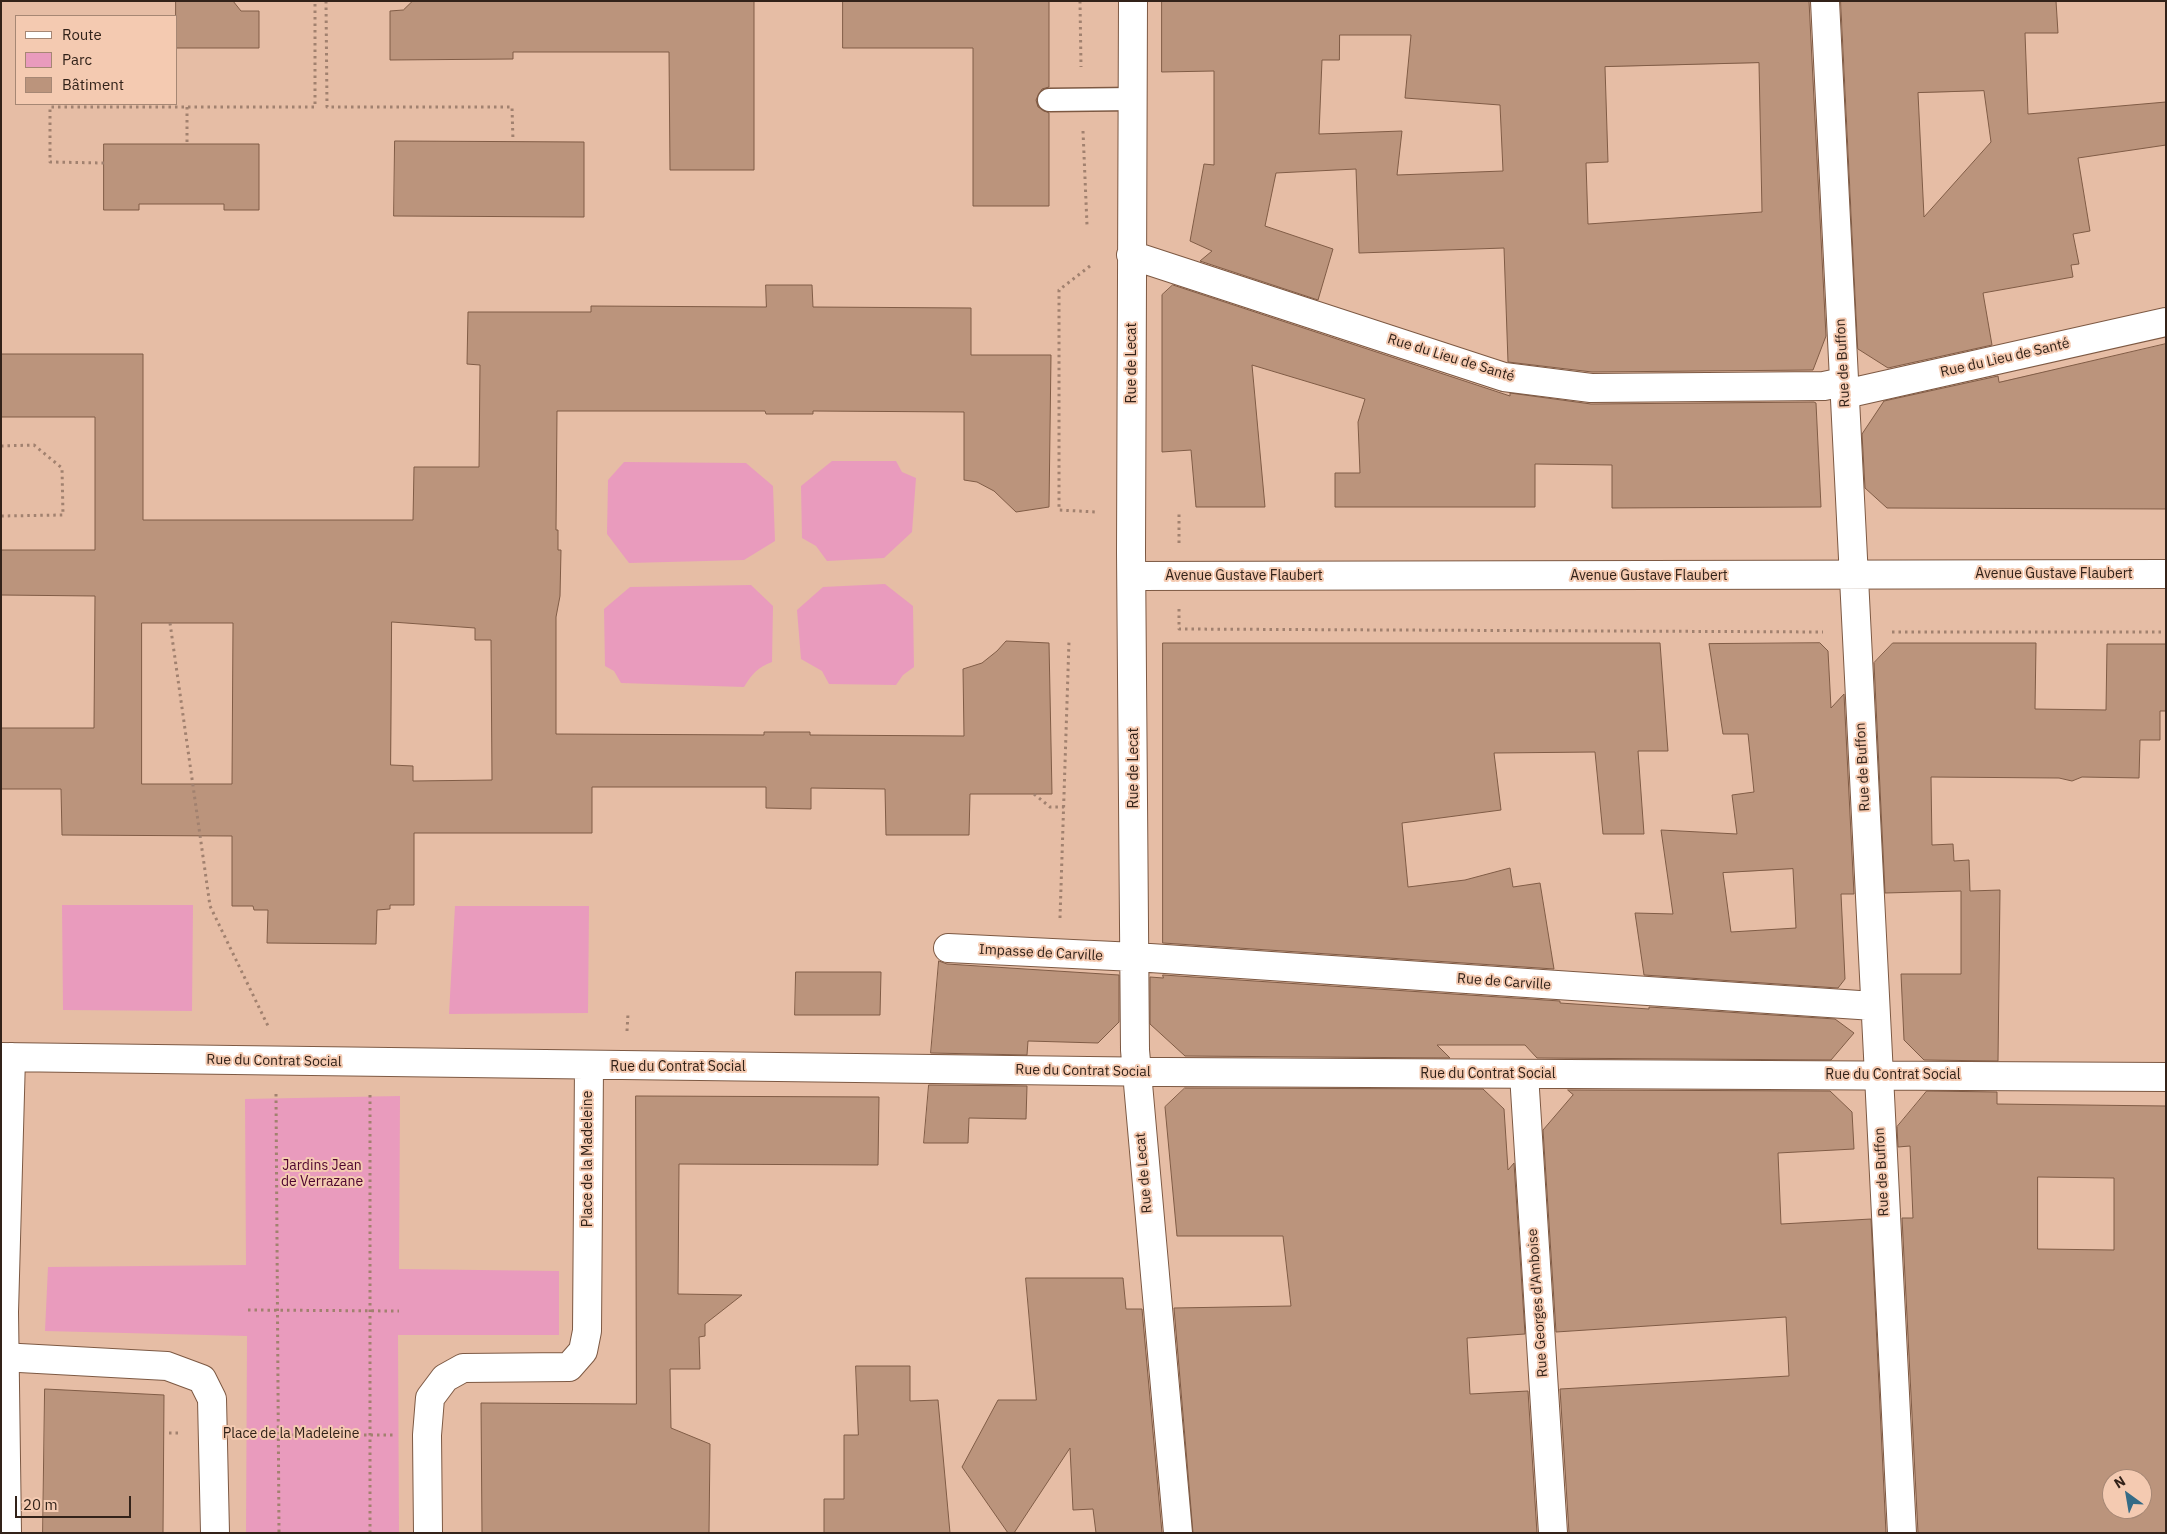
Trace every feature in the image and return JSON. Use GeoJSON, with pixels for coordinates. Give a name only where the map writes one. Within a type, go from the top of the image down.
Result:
{"type":"FeatureCollection","features":[{"type":"Feature","properties":{"kind":"street","name":"Rue de Lecat"},"geometry":{"type":"LineString","coordinates":[[1133,1],[1131,255],[1135,1072],[1178,1533]]}},
{"type":"Feature","properties":{"kind":"street","name":"Rue de Buffon"},"geometry":{"type":"LineString","coordinates":[[1825,1],[1877,1075],[1902,1533]]}},
{"type":"Feature","properties":{"kind":"street","name":"Rue du Lieu de Santé"},"geometry":{"type":"LineString","coordinates":[[1131,255],[1504,377],[1591,388],[1824,386],[1844,388],[2166,322]]}},
{"type":"Feature","properties":{"kind":"street","name":"Avenue Gustave Flaubert"},"geometry":{"type":"LineString","coordinates":[[1133,576],[2166,574]]}},
{"type":"Feature","properties":{"kind":"street","name":"Impasse de Carville"},"geometry":{"type":"LineString","coordinates":[[948,948],[1134,958]]}},
{"type":"Feature","properties":{"kind":"street","name":"Rue de Carville"},"geometry":{"type":"LineString","coordinates":[[1134,958],[1874,1006]]}},
{"type":"Feature","properties":{"kind":"street","name":"Rue du Contrat Social"},"geometry":{"type":"LineString","coordinates":[[6,1057],[1135,1072],[2166,1077]]}},
{"type":"Feature","properties":{"kind":"street"},"geometry":{"type":"LineString","coordinates":[[6,1057],[3,1358],[7,1533]]}},
{"type":"Feature","properties":{"kind":"street","name":"Place de la Madeleine"},"geometry":{"type":"LineString","coordinates":[[428,1435],[430,1398],[445,1378],[451,1374],[463,1368],[569,1367],[583,1351],[587,1331],[589,1066]]}},
{"type":"Feature","properties":{"kind":"street","name":"Rue Georges d'Amboise"},"geometry":{"type":"LineString","coordinates":[[1524,1074],[1553,1533]]}},
{"type":"Feature","properties":{"kind":"street","name":"Place de la Madeleine"},"geometry":{"type":"LineString","coordinates":[[3,1358],[167,1366],[202,1380],[212,1399],[214,1434]]}},
{"type":"Feature","properties":{"kind":"street"},"geometry":{"type":"LineString","coordinates":[[214,1434],[215,1533]]}},
{"type":"Feature","properties":{"kind":"street"},"geometry":{"type":"LineString","coordinates":[[428,1435],[428,1533]]}},
{"type":"Feature","properties":{"kind":"lane"},"geometry":{"type":"LineString","coordinates":[[1049,100],[1133,99]]}},
{"type":"Feature","properties":{"kind":"path"},"geometry":{"type":"LineString","coordinates":[[104,163],[50,162],[50,107],[315,107],[315,1]]}},
{"type":"Feature","properties":{"kind":"path"},"geometry":{"type":"LineString","coordinates":[[326,1],[328,107],[512,107],[513,141]]}},
{"type":"Feature","properties":{"kind":"path"},"geometry":{"type":"LineString","coordinates":[[187,107],[187,144]]}},
{"type":"Feature","properties":{"kind":"path"},"geometry":{"type":"LineString","coordinates":[[1090,266],[1059,290],[1059,510],[1132,514]]}},
{"type":"Feature","properties":{"kind":"path"},"geometry":{"type":"LineString","coordinates":[[1,446],[34,445],[62,468],[64,515],[1,516]]}},
{"type":"Feature","properties":{"kind":"path"},"geometry":{"type":"LineString","coordinates":[[1179,514],[1179,629],[2166,632]]}},
{"type":"Feature","properties":{"kind":"path"},"geometry":{"type":"LineString","coordinates":[[170,623],[210,906],[268,1027]]}},
{"type":"Feature","properties":{"kind":"path"},"geometry":{"type":"LineString","coordinates":[[1058,954],[1069,641]]}},
{"type":"Feature","properties":{"kind":"path"},"geometry":{"type":"LineString","coordinates":[[1034,794],[1050,807],[1064,807]]}},
{"type":"Feature","properties":{"kind":"path"},"geometry":{"type":"LineString","coordinates":[[276,1088],[278,1533]]}},
{"type":"Feature","properties":{"kind":"path"},"geometry":{"type":"LineString","coordinates":[[370,1533],[371,1088]]}},
{"type":"Feature","properties":{"kind":"path"},"geometry":{"type":"LineString","coordinates":[[248,1310],[399,1311]]}},
{"type":"Feature","properties":{"kind":"path","name":"Place de la Madeleine"},"geometry":{"type":"LineString","coordinates":[[214,1434],[428,1435]]}},
{"type":"Feature","properties":{"kind":"green space"},"geometry":{"type":"Polygon","coordinates":[[[832,461],[896,461],[902,472],[916,478],[912,532],[884,558],[827,561],[816,546],[802,538],[801,486],[832,461]]]}},
{"type":"Feature","properties":{"kind":"green space"},"geometry":{"type":"Polygon","coordinates":[[[624,462],[746,463],[773,486],[775,541],[744,560],[629,563],[607,534],[608,480],[624,462]]]}},
{"type":"Feature","properties":{"kind":"green space"},"geometry":{"type":"Polygon","coordinates":[[[885,584],[913,606],[914,667],[903,675],[896,685],[829,684],[822,671],[801,659],[797,610],[823,587],[885,584]]]}},
{"type":"Feature","properties":{"kind":"green space"},"geometry":{"type":"Polygon","coordinates":[[[751,585],[773,606],[772,662],[756,672],[744,687],[621,683],[614,671],[605,666],[604,609],[630,587],[751,585]]]}},
{"type":"Feature","properties":{"kind":"green space"},"geometry":{"type":"Polygon","coordinates":[[[62,905],[193,905],[192,1011],[63,1010],[62,905]]]}},
{"type":"Feature","properties":{"kind":"green space"},"geometry":{"type":"Polygon","coordinates":[[[455,906],[589,906],[588,1013],[449,1014],[455,906]]]}},
{"type":"Feature","properties":{"kind":"green space","name":"Jardins Jean de Verrazane"},"geometry":{"type":"Polygon","coordinates":[[[400,1096],[399,1269],[559,1271],[559,1335],[398,1335],[399,1533],[246,1533],[247,1336],[45,1331],[48,1267],[246,1265],[245,1099],[400,1096]]]}},
{"type":"Feature","properties":{"kind":"building"},"geometry":{"type":"Polygon","coordinates":[[[176,1],[233,1],[241,11],[259,11],[259,48],[178,48],[178,15],[176,15],[176,1]]]}},
{"type":"Feature","properties":{"kind":"building"},"geometry":{"type":"Polygon","coordinates":[[[413,1],[754,1],[754,170],[670,170],[669,52],[513,52],[513,59],[390,60],[390,11],[403,10],[413,1]]]}},
{"type":"Feature","properties":{"kind":"building"},"geometry":{"type":"Polygon","coordinates":[[[843,1],[1049,1],[1049,87],[1042,89],[1036,100],[1038,107],[1049,113],[1049,206],[973,206],[973,48],[843,48],[843,1]]]}},
{"type":"Feature","properties":{"kind":"building"},"geometry":{"type":"Polygon","coordinates":[[[1162,1],[1809,1],[1826,336],[1813,370],[1592,372],[1508,362],[1504,248],[1359,253],[1356,169],[1276,173],[1265,226],[1333,249],[1318,300],[1200,261],[1212,251],[1190,241],[1204,164],[1214,165],[1214,71],[1162,72],[1162,1]],[[1340,35],[1339,60],[1322,60],[1319,134],[1402,131],[1397,175],[1503,171],[1500,105],[1405,98],[1411,35],[1340,35]],[[1759,63],[1605,67],[1608,162],[1586,163],[1588,224],[1762,212],[1759,63]]]}},
{"type":"Feature","properties":{"kind":"building"},"geometry":{"type":"Polygon","coordinates":[[[1841,1],[2056,1],[2058,33],[2025,33],[2028,114],[2166,102],[2166,145],[2078,158],[2090,231],[2073,234],[2079,264],[2071,265],[2073,277],[1983,293],[1992,345],[1888,368],[1858,349],[1841,1]],[[1984,91],[1918,93],[1924,217],[1991,142],[1984,91]]]}},
{"type":"Feature","properties":{"kind":"building"},"geometry":{"type":"Polygon","coordinates":[[[395,141],[584,142],[584,217],[394,216],[395,141]]]}},
{"type":"Feature","properties":{"kind":"building"},"geometry":{"type":"Polygon","coordinates":[[[104,144],[259,144],[259,210],[224,210],[224,204],[139,204],[139,210],[104,210],[104,144]]]}},
{"type":"Feature","properties":{"kind":"building"},"geometry":{"type":"Polygon","coordinates":[[[766,285],[812,285],[813,307],[971,308],[971,355],[1051,355],[1049,507],[1016,512],[994,491],[977,482],[964,480],[964,412],[813,411],[813,414],[766,414],[765,411],[557,411],[556,530],[558,530],[558,550],[561,550],[560,596],[556,617],[556,734],[764,735],[764,732],[810,732],[810,735],[964,736],[963,669],[982,663],[1006,641],[1049,643],[1052,794],[970,794],[969,835],[886,835],[885,789],[811,788],[811,809],[766,808],[766,787],[592,787],[592,833],[414,833],[414,905],[390,905],[390,909],[377,910],[376,944],[267,943],[268,910],[254,910],[253,906],[232,906],[232,836],[62,835],[61,789],[1,789],[1,728],[94,728],[95,596],[1,595],[1,550],[95,550],[95,417],[1,417],[1,354],[143,354],[143,520],[413,520],[414,467],[479,467],[480,365],[467,364],[468,312],[591,312],[591,306],[766,307],[766,285]],[[392,622],[391,765],[413,766],[413,781],[492,780],[491,640],[475,640],[475,628],[392,622]],[[142,623],[142,784],[232,784],[233,623],[142,623]]]}},
{"type":"Feature","properties":{"kind":"building"},"geometry":{"type":"Polygon","coordinates":[[[1173,285],[1510,396],[1510,393],[1591,404],[1814,402],[1816,403],[1821,507],[1612,508],[1612,465],[1535,464],[1535,507],[1335,507],[1335,473],[1360,473],[1358,422],[1365,399],[1252,365],[1265,507],[1196,507],[1191,450],[1162,452],[1162,295],[1173,285]]]}},
{"type":"Feature","properties":{"kind":"building"},"geometry":{"type":"Polygon","coordinates":[[[2166,344],[2166,509],[1887,508],[1865,488],[1862,434],[1884,401],[1998,376],[1999,382],[2166,344]]]}},
{"type":"Feature","properties":{"kind":"building"},"geometry":{"type":"Polygon","coordinates":[[[1163,643],[1660,643],[1668,751],[1638,751],[1644,834],[1603,834],[1595,752],[1494,753],[1501,810],[1402,823],[1408,887],[1465,880],[1510,868],[1513,887],[1540,883],[1554,969],[1163,943],[1163,643]]]}},
{"type":"Feature","properties":{"kind":"building"},"geometry":{"type":"Polygon","coordinates":[[[1820,643],[1828,651],[1831,708],[1844,694],[1854,894],[1841,894],[1845,979],[1838,988],[1644,975],[1635,913],[1673,914],[1661,830],[1737,834],[1732,795],[1754,792],[1748,734],[1723,734],[1709,644],[1820,643]],[[1793,869],[1723,873],[1731,932],[1796,928],[1793,869]]]}},
{"type":"Feature","properties":{"kind":"building"},"geometry":{"type":"Polygon","coordinates":[[[1893,643],[2036,643],[2035,709],[2106,710],[2107,644],[2166,644],[2166,711],[2160,711],[2160,740],[2140,740],[2139,778],[2082,777],[2072,781],[2059,778],[1931,777],[1932,845],[1953,844],[1954,861],[1969,860],[1970,891],[2000,890],[1998,1061],[1924,1060],[1904,1040],[1901,974],[1961,974],[1961,891],[1885,893],[1874,663],[1893,643]]]}},
{"type":"Feature","properties":{"kind":"building"},"geometry":{"type":"Polygon","coordinates":[[[939,961],[947,964],[1119,975],[1119,1022],[1098,1043],[1028,1041],[1027,1055],[931,1053],[939,961]]]}},
{"type":"Feature","properties":{"kind":"building"},"geometry":{"type":"Polygon","coordinates":[[[796,972],[881,972],[880,1015],[795,1015],[796,972]]]}},
{"type":"Feature","properties":{"kind":"building"},"geometry":{"type":"Polygon","coordinates":[[[1163,975],[1560,1001],[1560,1003],[1649,1009],[1649,1007],[1835,1019],[1854,1033],[1831,1060],[1537,1058],[1525,1045],[1437,1045],[1450,1058],[1185,1056],[1150,1024],[1150,977],[1163,978],[1163,975]]]}},
{"type":"Feature","properties":{"kind":"building"},"geometry":{"type":"Polygon","coordinates":[[[929,1085],[1027,1086],[1026,1119],[969,1118],[968,1143],[924,1143],[929,1085]]]}},
{"type":"Feature","properties":{"kind":"building"},"geometry":{"type":"Polygon","coordinates":[[[1185,1088],[1483,1089],[1504,1109],[1508,1170],[1514,1163],[1525,1334],[1467,1338],[1470,1394],[1528,1391],[1537,1533],[1193,1533],[1174,1308],[1291,1306],[1283,1236],[1177,1236],[1165,1107],[1185,1088]]]}},
{"type":"Feature","properties":{"kind":"building"},"geometry":{"type":"Polygon","coordinates":[[[1568,1090],[1830,1091],[1852,1112],[1854,1149],[1778,1153],[1781,1224],[1871,1219],[1886,1533],[1569,1533],[1560,1389],[1789,1376],[1786,1317],[1556,1332],[1543,1130],[1573,1095],[1568,1090]]]}},
{"type":"Feature","properties":{"kind":"building"},"geometry":{"type":"Polygon","coordinates":[[[1927,1091],[1997,1092],[1997,1104],[2166,1106],[2166,1533],[1918,1533],[1902,1218],[1913,1218],[1910,1146],[1898,1147],[1897,1127],[1927,1091]],[[2038,1177],[2038,1249],[2114,1250],[2114,1178],[2038,1177]]]}},
{"type":"Feature","properties":{"kind":"building"},"geometry":{"type":"Polygon","coordinates":[[[636,1096],[879,1097],[878,1165],[679,1164],[678,1294],[742,1295],[705,1324],[705,1336],[699,1337],[700,1369],[670,1369],[671,1428],[710,1444],[709,1533],[482,1533],[481,1403],[636,1404],[636,1096]]]}},
{"type":"Feature","properties":{"kind":"building"},"geometry":{"type":"Polygon","coordinates":[[[1026,1278],[1123,1278],[1126,1309],[1142,1309],[1162,1533],[1096,1533],[1093,1509],[1073,1510],[1070,1448],[1014,1533],[1008,1533],[962,1467],[998,1400],[1036,1400],[1026,1278]]]}},
{"type":"Feature","properties":{"kind":"building"},"geometry":{"type":"Polygon","coordinates":[[[856,1366],[910,1366],[910,1401],[938,1400],[950,1533],[824,1533],[824,1499],[844,1499],[844,1435],[858,1435],[856,1366]]]}},
{"type":"Feature","properties":{"kind":"building"},"geometry":{"type":"Polygon","coordinates":[[[45,1389],[164,1395],[163,1533],[43,1533],[45,1389]]]}}]}
